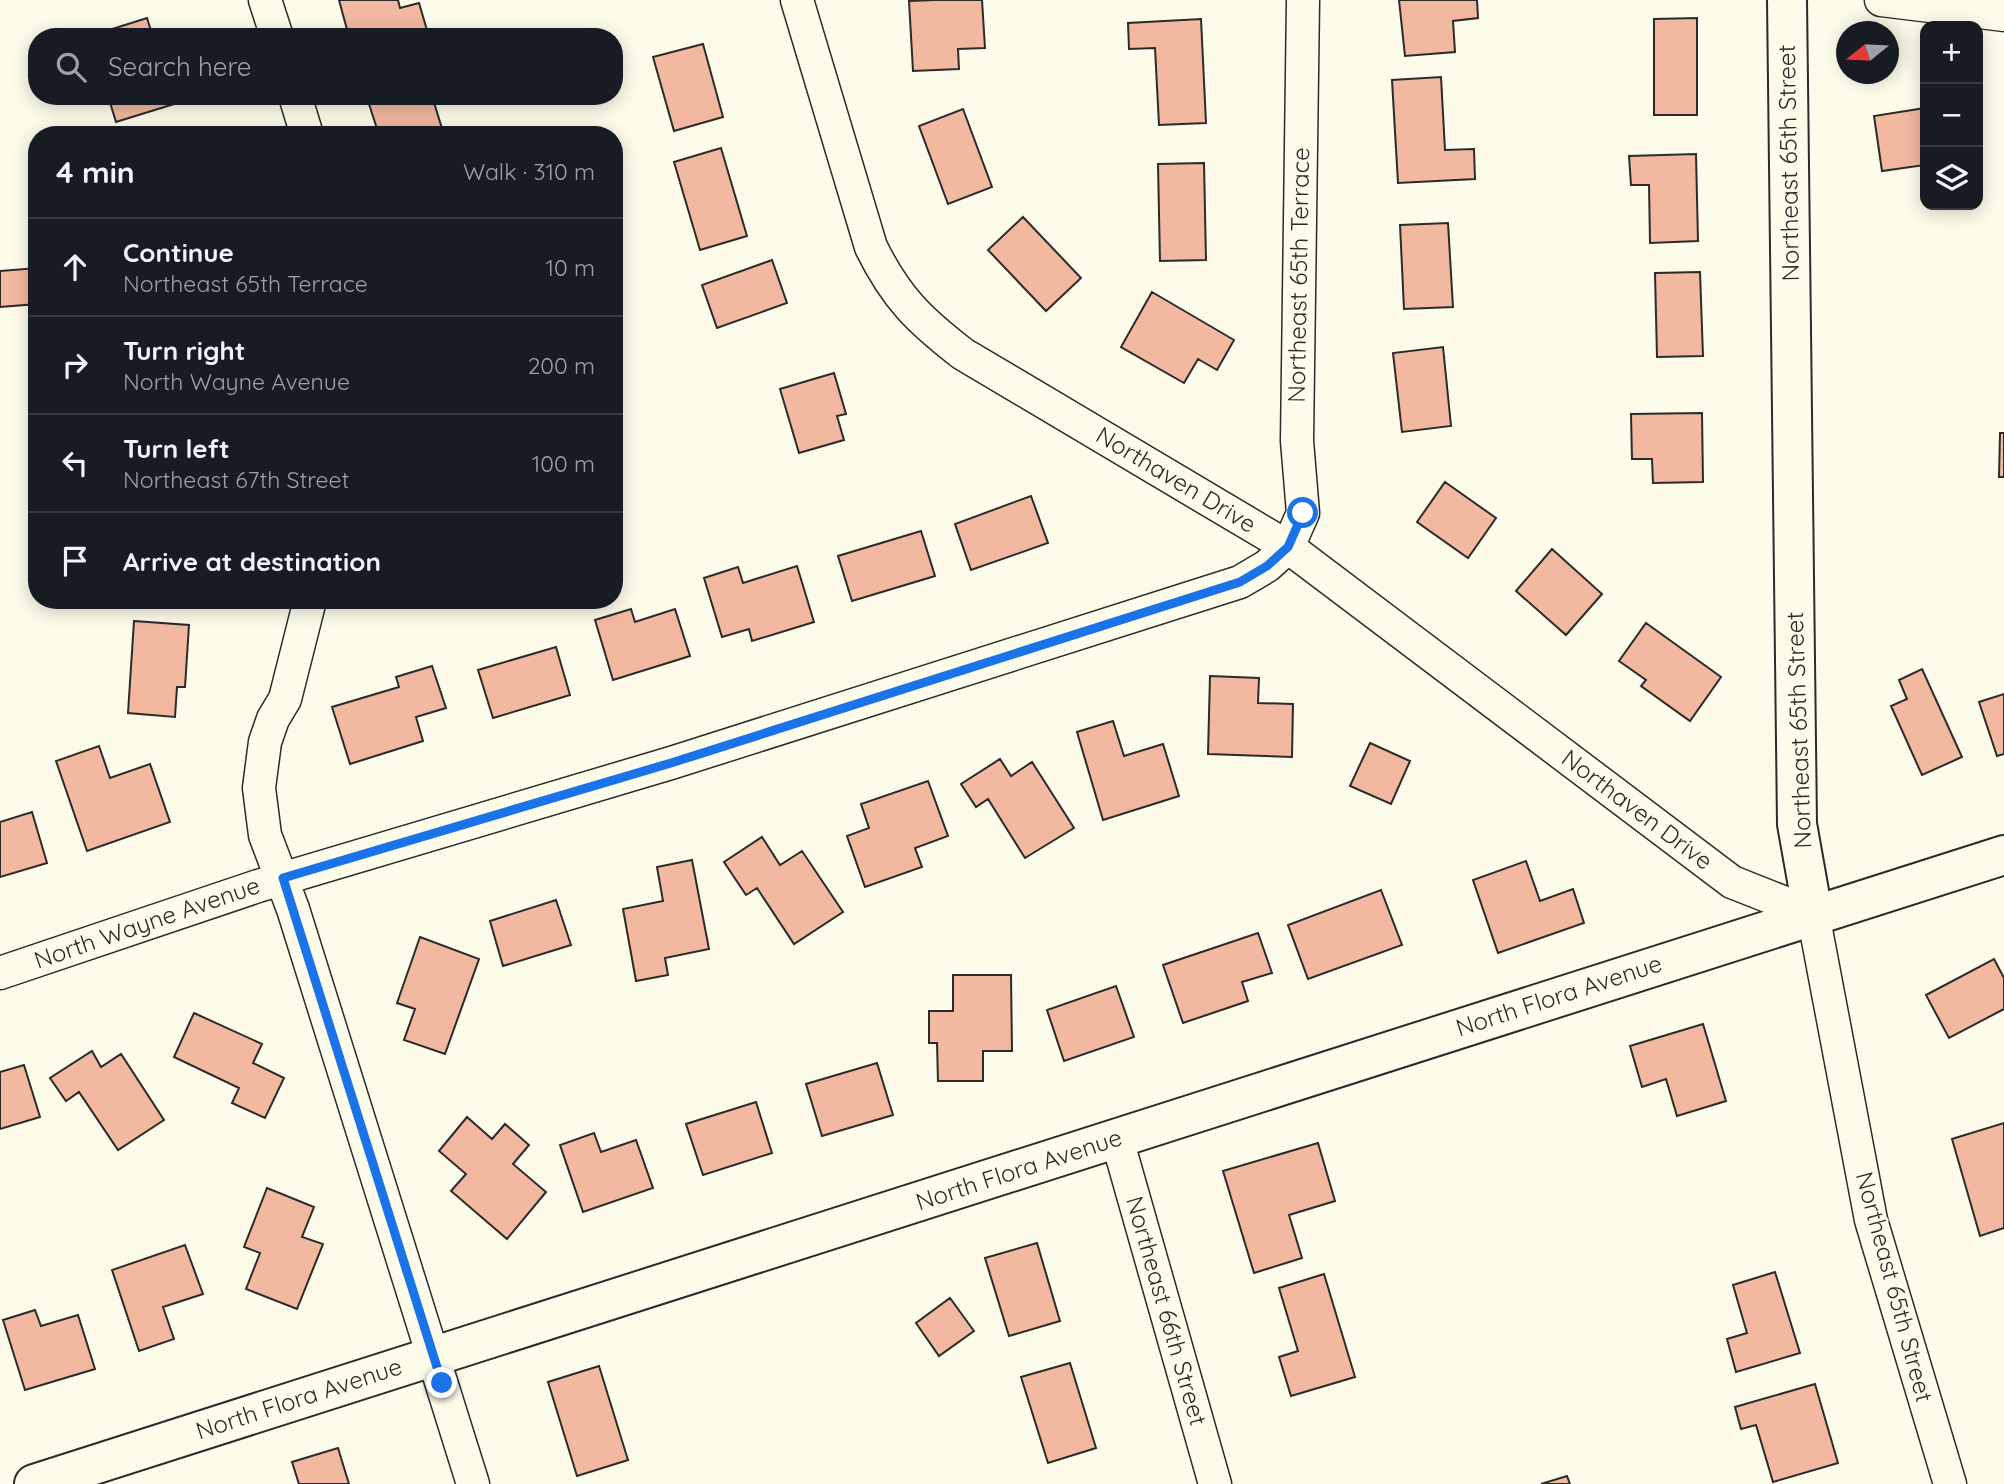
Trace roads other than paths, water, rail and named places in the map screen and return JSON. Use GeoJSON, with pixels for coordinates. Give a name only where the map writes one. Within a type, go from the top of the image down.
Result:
{"type":"FeatureCollection","features":[{"type":"Feature","properties":{"kind":"street"},"geometry":{"type":"LineString","coordinates":[[265,0],[274,28]]}},
{"type":"Feature","properties":{"kind":"street","name":"Northaven Drive"},"geometry":{"type":"LineString","coordinates":[[797,0],[871,247],[881,268],[909,308],[926,325],[963,354],[1288,547],[1732,882],[1813,914]]}},
{"type":"Feature","properties":{"kind":"street","name":"Northeast 65th Terrace"},"geometry":{"type":"LineString","coordinates":[[1288,547],[1303,513],[1297,441],[1303,0]]}},
{"type":"Feature","properties":{"kind":"street","name":"Northeast 65th Street"},"geometry":{"type":"LineString","coordinates":[[1787,0],[1797,824],[1871,1220],[1950,1484]]}},
{"type":"Feature","properties":{"kind":"street"},"geometry":{"type":"LineString","coordinates":[[1881,0],[2004,15]]}},
{"type":"Feature","properties":{"kind":"street"},"geometry":{"type":"LineString","coordinates":[[299,105],[304,126]]}},
{"type":"Feature","properties":{"kind":"street","name":"North Wayne Avenue"},"geometry":{"type":"LineString","coordinates":[[0,973],[283,878],[671,763],[1240,582],[1267,566],[1288,547]]}},
{"type":"Feature","properties":{"kind":"street"},"geometry":{"type":"LineString","coordinates":[[308,609],[285,699],[273,719],[261,765],[259,788],[265,835],[283,878],[473,1484]]}},
{"type":"Feature","properties":{"kind":"street","name":"North Flora Avenue"},"geometry":{"type":"LineString","coordinates":[[34,1484],[2004,855]]}},
{"type":"Feature","properties":{"kind":"street","name":"Northeast 66th Street"},"geometry":{"type":"LineString","coordinates":[[1117,1139],[1215,1484]]}}]}
